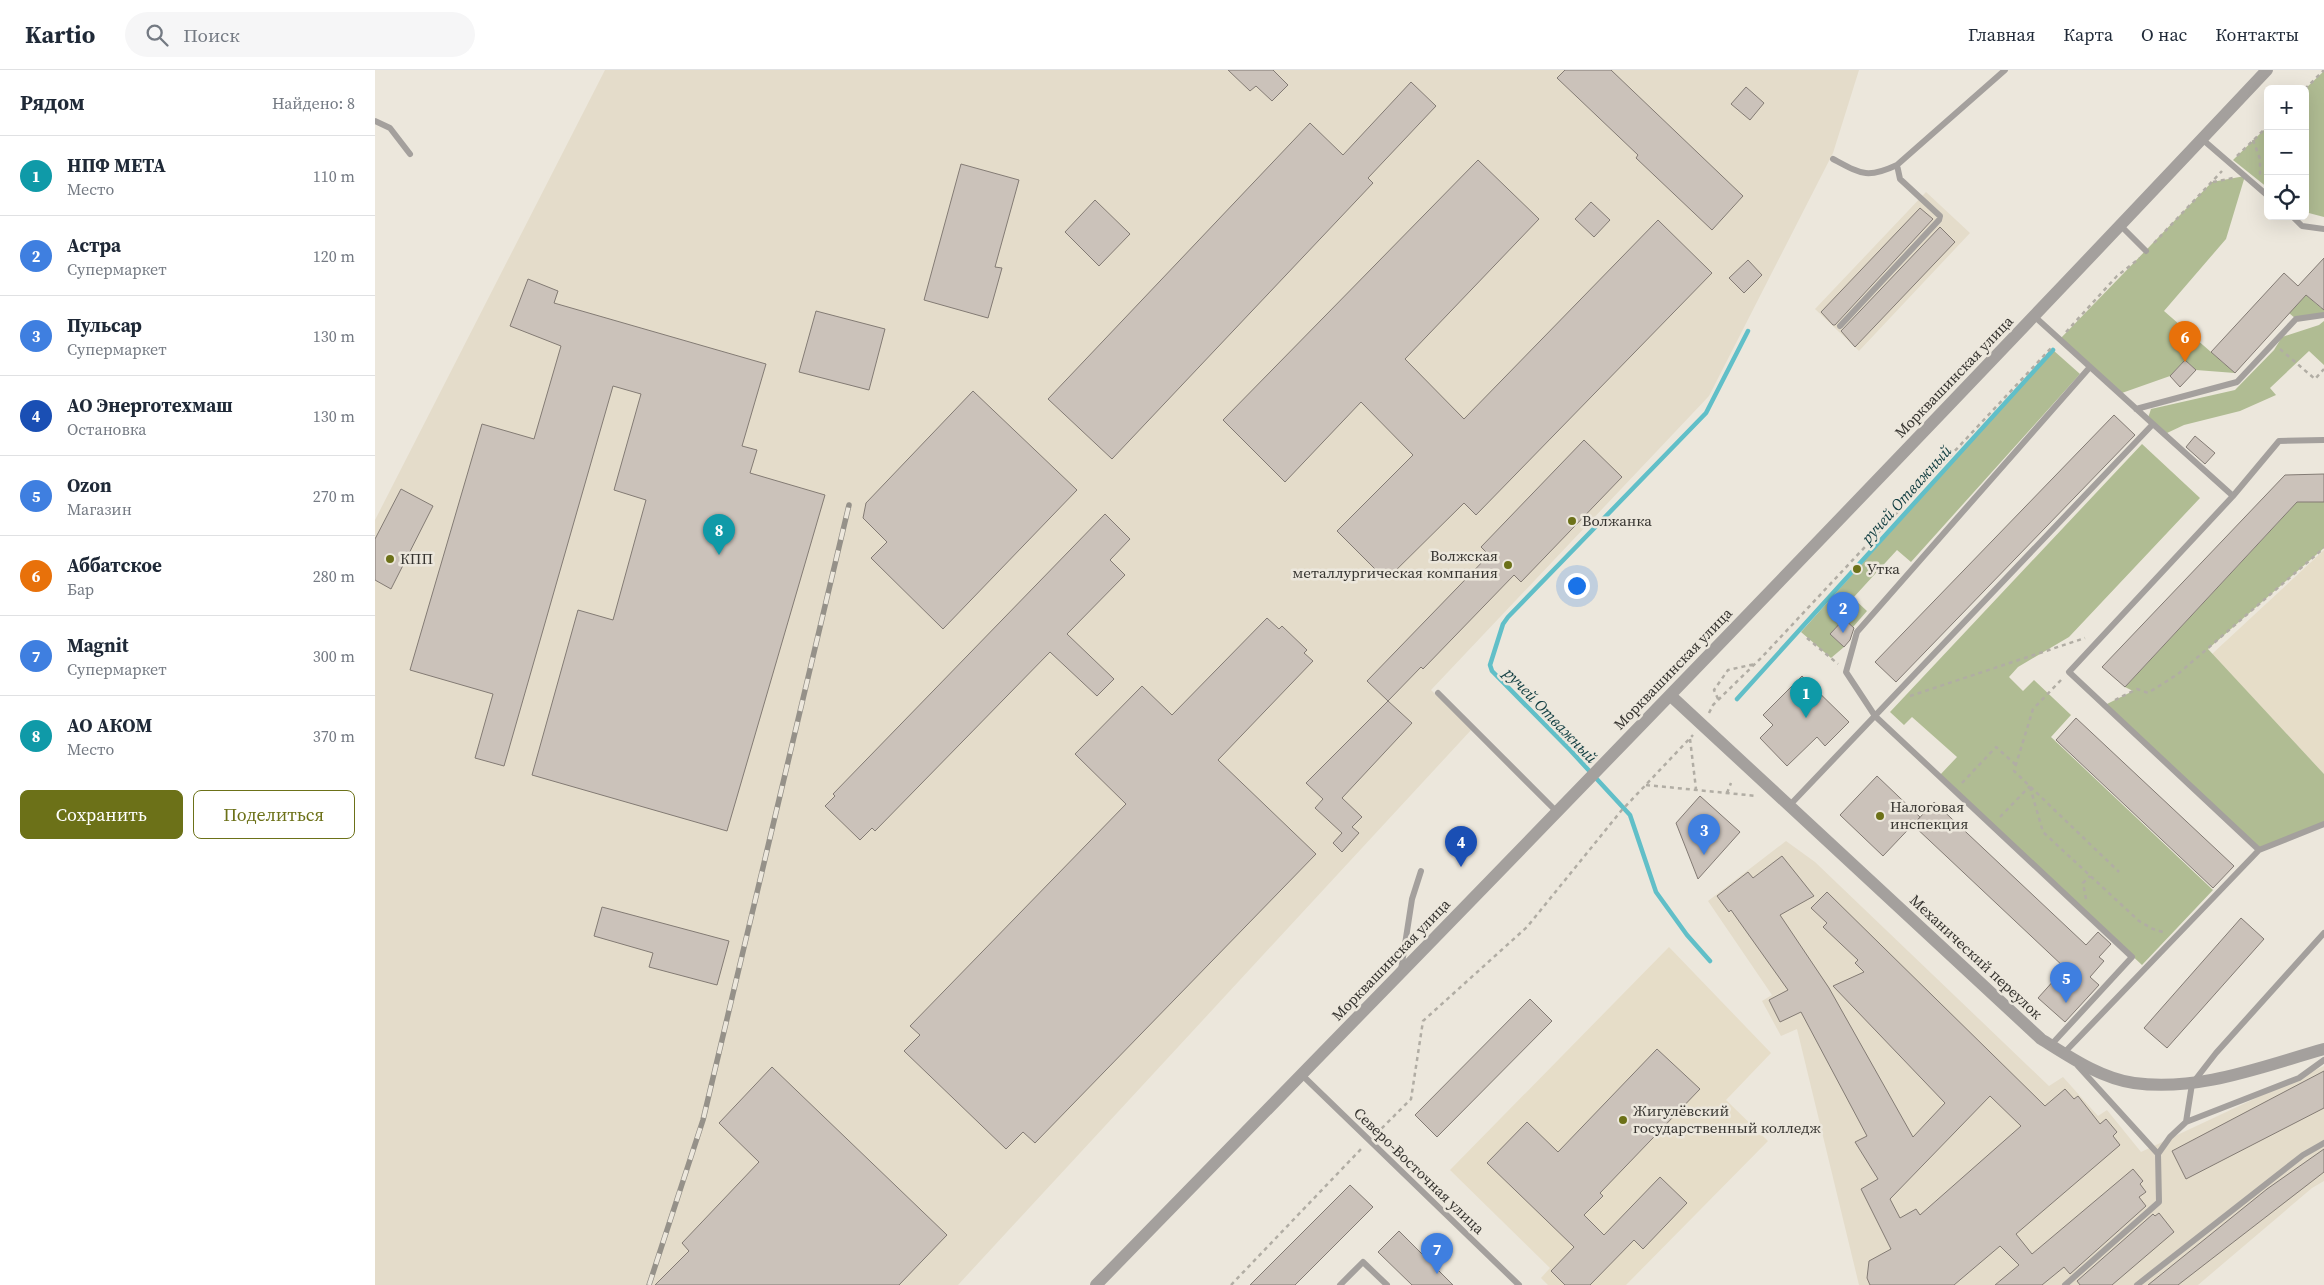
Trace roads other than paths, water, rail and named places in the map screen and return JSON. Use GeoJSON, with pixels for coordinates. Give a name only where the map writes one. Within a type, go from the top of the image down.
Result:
{"type":"FeatureCollection","features":[{"type":"Feature","properties":{"kind":"street","name":"Морквашинская улица"},"geometry":{"type":"LineString","coordinates":[[1096,1285],[1671,696],[2267,70]]}},
{"type":"Feature","properties":{"kind":"street","name":"Механический переулок"},"geometry":{"type":"LineString","coordinates":[[1671,696],[2041,1039],[2068,1057],[2133,1082],[2192,1084],[2324,1048]]}},
{"type":"Feature","properties":{"kind":"lane"},"geometry":{"type":"LineString","coordinates":[[1833,159],[1856,171],[1877,174],[1897,165],[2005,70]]}},
{"type":"Feature","properties":{"kind":"lane"},"geometry":{"type":"LineString","coordinates":[[375,121],[390,128],[409,154]]}},
{"type":"Feature","properties":{"kind":"lane"},"geometry":{"type":"LineString","coordinates":[[2202,139],[2264,193]]}},
{"type":"Feature","properties":{"kind":"lane"},"geometry":{"type":"LineString","coordinates":[[1840,326],[1939,220],[1940,216],[1900,179],[1897,165]]}},
{"type":"Feature","properties":{"kind":"lane"},"geometry":{"type":"LineString","coordinates":[[2296,220],[2302,226],[2324,229]]}},
{"type":"Feature","properties":{"kind":"lane"},"geometry":{"type":"LineString","coordinates":[[2120,226],[2146,251]]}},
{"type":"Feature","properties":{"kind":"lane"},"geometry":{"type":"LineString","coordinates":[[2136,409],[2237,382],[2296,319],[2324,315]]}},
{"type":"Feature","properties":{"kind":"lane"},"geometry":{"type":"LineString","coordinates":[[2034,316],[2233,496]]}},
{"type":"Feature","properties":{"kind":"lane"},"geometry":{"type":"LineString","coordinates":[[2050,1045],[2132,957],[1875,716],[1847,672],[1857,632],[2090,367]]}},
{"type":"Feature","properties":{"kind":"lane"},"geometry":{"type":"LineString","coordinates":[[1784,802],[1875,716],[2153,424]]}},
{"type":"Feature","properties":{"kind":"lane"},"geometry":{"type":"LineString","coordinates":[[2259,850],[2069,672],[2233,496],[2279,441],[2324,440]]}},
{"type":"Feature","properties":{"kind":"lane"},"geometry":{"type":"LineString","coordinates":[[1438,693],[1557,812]]}},
{"type":"Feature","properties":{"kind":"lane"},"geometry":{"type":"LineString","coordinates":[[2158,1154],[2068,1057],[2177,936],[2259,850],[2324,824]]}},
{"type":"Feature","properties":{"kind":"lane"},"geometry":{"type":"LineString","coordinates":[[1400,973],[1412,899],[1421,871]]}},
{"type":"Feature","properties":{"kind":"lane"},"geometry":{"type":"LineString","coordinates":[[2186,1122],[2192,1084],[2216,1053],[2324,933]]}},
{"type":"Feature","properties":{"kind":"lane"},"geometry":{"type":"LineString","coordinates":[[2065,1285],[2159,1202],[2158,1154],[2170,1137],[2186,1122],[2299,1078],[2324,1060]]}},
{"type":"Feature","properties":{"kind":"lane","name":"Северо-Восточная улица"},"geometry":{"type":"LineString","coordinates":[[1302,1075],[1519,1285]]}},
{"type":"Feature","properties":{"kind":"lane"},"geometry":{"type":"LineString","coordinates":[[2137,1285],[2303,1155],[2324,1143]]}},
{"type":"Feature","properties":{"kind":"lane"},"geometry":{"type":"LineString","coordinates":[[1340,1285],[1363,1262],[1387,1285]]}},
{"type":"Feature","properties":{"kind":"waterway","name":"ручей Отважный"},"geometry":{"type":"LineString","coordinates":[[1710,961],[1687,935],[1656,892],[1630,815],[1570,750],[1492,671],[1490,665],[1503,624],[1508,617],[1706,413],[1748,331]]}},
{"type":"Feature","properties":{"kind":"waterway","name":"ручей Отважный"},"geometry":{"type":"LineString","coordinates":[[1737,699],[2053,350]]}},
{"type":"Feature","properties":{"kind":"railway"},"geometry":{"type":"LineString","coordinates":[[649,1285],[703,1120],[849,505]]}},
{"type":"Feature","properties":{"kind":"place","name":"Аббатское"},"geometry":{"type":"Point","coordinates":[2185,362]}},
{"type":"Feature","properties":{"kind":"place","name":"Волжанка"},"geometry":{"type":"Point","coordinates":[1572,521]}},
{"type":"Feature","properties":{"kind":"place","name":"АО АКОМ"},"geometry":{"type":"Point","coordinates":[719,555]}},
{"type":"Feature","properties":{"kind":"place","name":"КПП"},"geometry":{"type":"Point","coordinates":[390,559]}},
{"type":"Feature","properties":{"kind":"place","name":"Волжская металлургическая компания"},"geometry":{"type":"Point","coordinates":[1508,565]}},
{"type":"Feature","properties":{"kind":"place","name":"Утка"},"geometry":{"type":"Point","coordinates":[1857,569]}},
{"type":"Feature","properties":{"kind":"place","name":"Астра"},"geometry":{"type":"Point","coordinates":[1843,633]}},
{"type":"Feature","properties":{"kind":"place","name":"НПФ МЕТА"},"geometry":{"type":"Point","coordinates":[1806,718]}},
{"type":"Feature","properties":{"kind":"place","name":"Налоговая инспекция"},"geometry":{"type":"Point","coordinates":[1880,816]}},
{"type":"Feature","properties":{"kind":"place","name":"Пульсар"},"geometry":{"type":"Point","coordinates":[1704,855]}},
{"type":"Feature","properties":{"kind":"place","name":"АО Энерготехмаш"},"geometry":{"type":"Point","coordinates":[1461,867]}},
{"type":"Feature","properties":{"kind":"place","name":"Ozon"},"geometry":{"type":"Point","coordinates":[2066,1003]}},
{"type":"Feature","properties":{"kind":"place","name":"Жигулёвский государственный колледж"},"geometry":{"type":"Point","coordinates":[1623,1120]}},
{"type":"Feature","properties":{"kind":"place","name":"Magnit"},"geometry":{"type":"Point","coordinates":[1437,1274]}}]}
